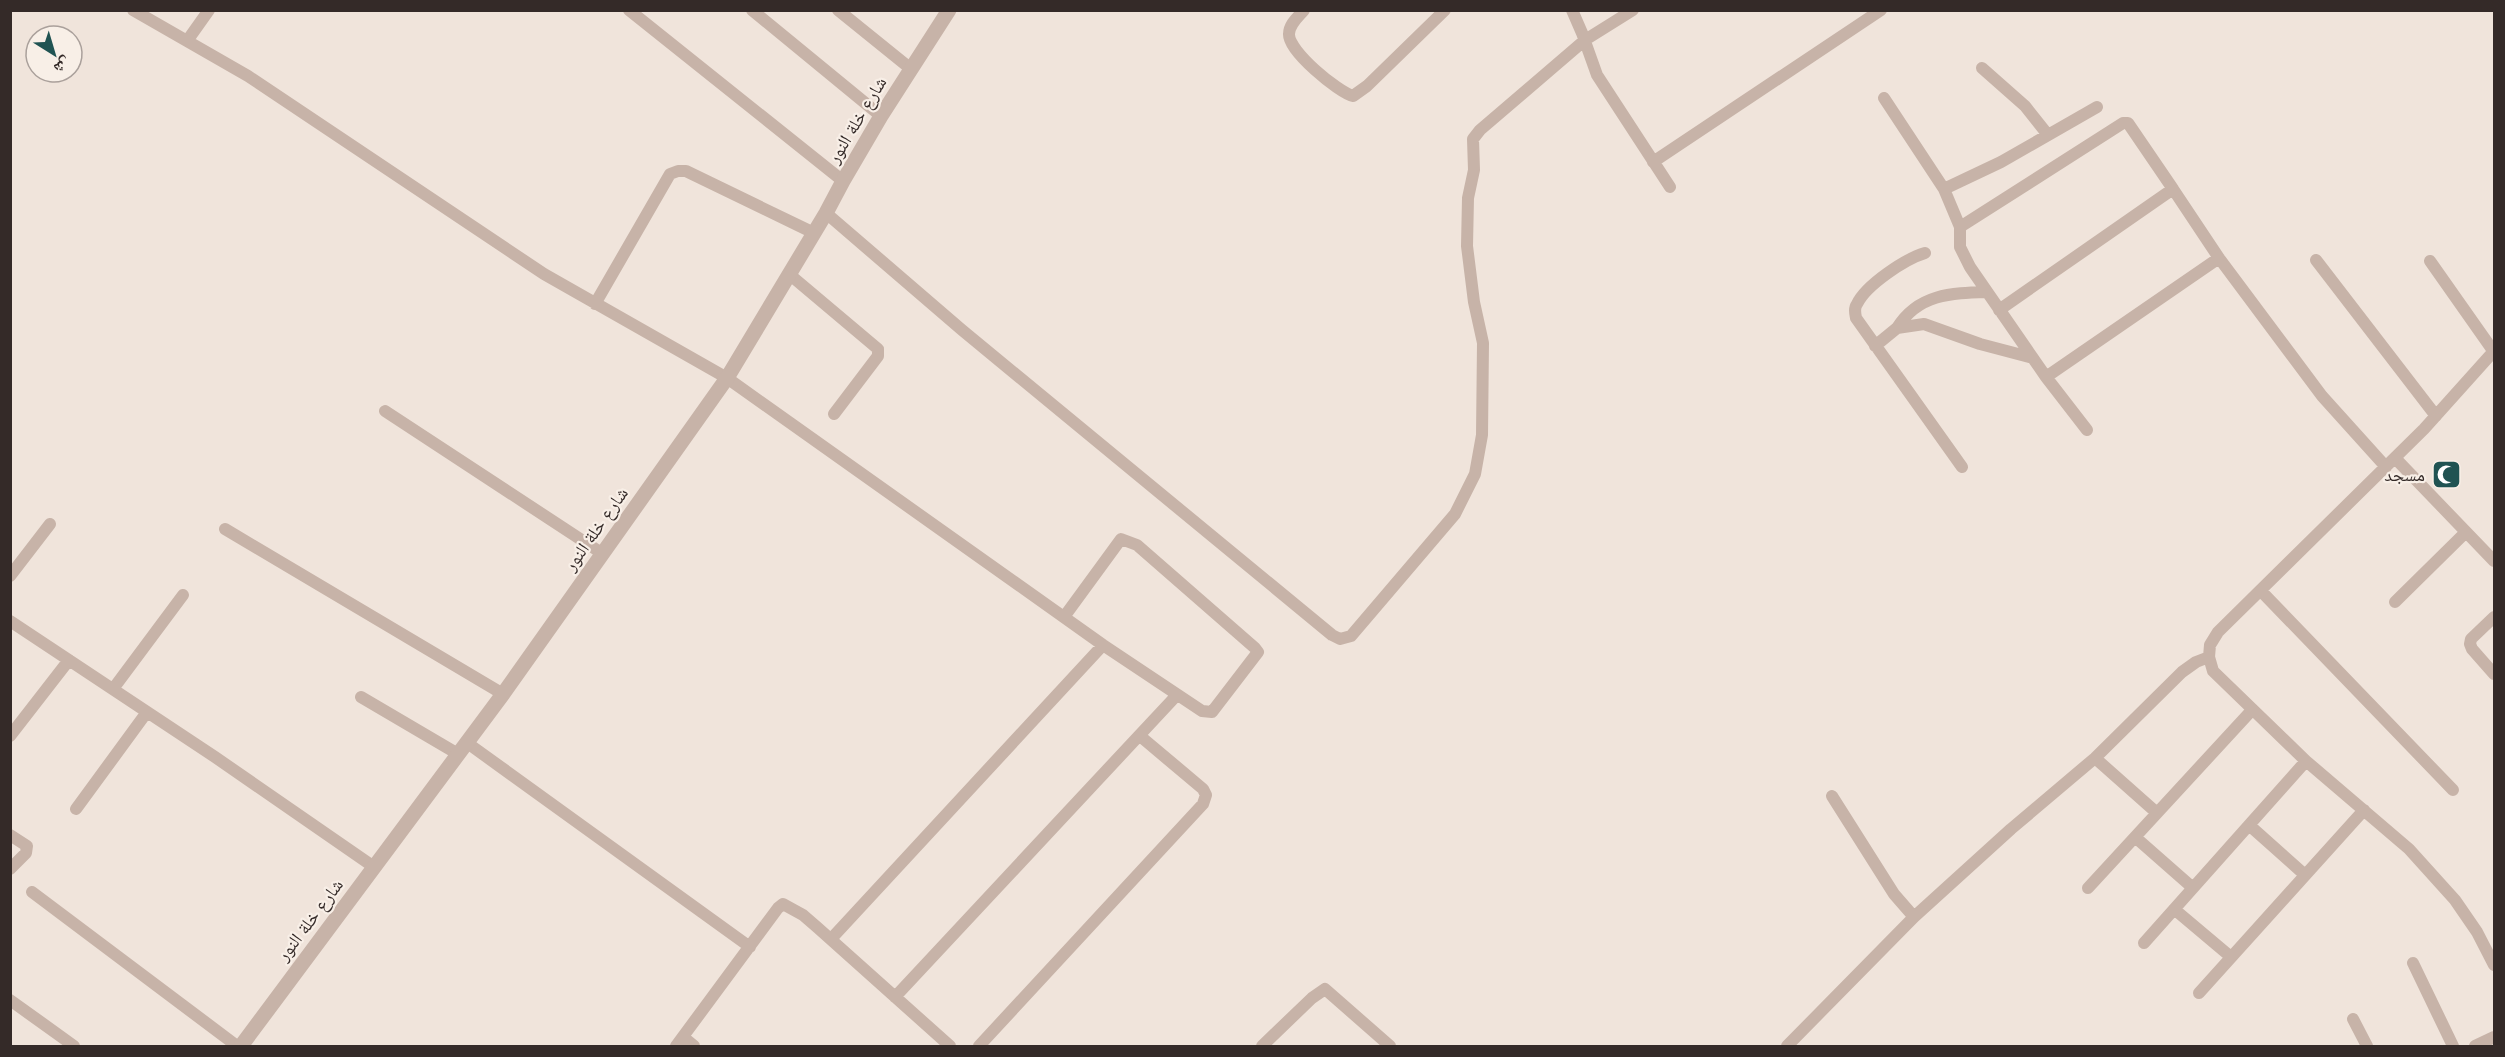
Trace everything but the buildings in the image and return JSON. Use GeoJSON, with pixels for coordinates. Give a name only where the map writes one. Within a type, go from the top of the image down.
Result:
{"type":"FeatureCollection","features":[{"type":"Feature","properties":{"kind":"street"},"geometry":{"type":"LineString","coordinates":[[133,10],[248,76],[306,113],[544,274],[727,378],[1102,645],[1176,696],[1202,711],[1212,712],[1258,652],[1137,545],[1120,540],[1064,617]]}},
{"type":"Feature","properties":{"kind":"street"},"geometry":{"type":"LineString","coordinates":[[187,41],[209,10]]}},
{"type":"Feature","properties":{"kind":"street"},"geometry":{"type":"LineString","coordinates":[[629,10],[843,181]]}},
{"type":"Feature","properties":{"kind":"street"},"geometry":{"type":"LineString","coordinates":[[752,10],[881,116]]}},
{"type":"Feature","properties":{"kind":"street"},"geometry":{"type":"LineString","coordinates":[[838,10],[911,69]]}},
{"type":"Feature","properties":{"kind":"street","name":"شارع خلة النور"},"geometry":{"type":"LineString","coordinates":[[239,1047],[503,694],[727,378],[881,116],[949,10]]}},
{"type":"Feature","properties":{"kind":"street"},"geometry":{"type":"LineString","coordinates":[[1304,10],[1293,21],[1289,31],[1292,44],[1317,71],[1344,94],[1353,96],[1367,87],[1444,10]]}},
{"type":"Feature","properties":{"kind":"street"},"geometry":{"type":"LineString","coordinates":[[1572,10],[1597,75],[1670,187]]}},
{"type":"Feature","properties":{"kind":"street"},"geometry":{"type":"LineString","coordinates":[[826,213],[962,330],[1332,635],[1340,639],[1351,636],[1455,514],[1475,474],[1482,435],[1484,382],[1483,343],[1474,302],[1467,246],[1468,198],[1474,170],[1473,139],[1480,130],[1585,40],[1633,10]]}},
{"type":"Feature","properties":{"kind":"street"},"geometry":{"type":"LineString","coordinates":[[1653,162],[1881,10]]}},
{"type":"Feature","properties":{"kind":"street"},"geometry":{"type":"LineString","coordinates":[[1982,68],[2025,106],[2048,135]]}},
{"type":"Feature","properties":{"kind":"street"},"geometry":{"type":"LineString","coordinates":[[1884,98],[1944,189],[1960,227],[1960,247],[1987,292],[2087,430]]}},
{"type":"Feature","properties":{"kind":"street"},"geometry":{"type":"LineString","coordinates":[[1944,189],[2001,162],[2097,108]]}},
{"type":"Feature","properties":{"kind":"street"},"geometry":{"type":"LineString","coordinates":[[1960,227],[2123,123],[2128,123],[2219,258],[2322,396],[2494,561]]}},
{"type":"Feature","properties":{"kind":"street"},"geometry":{"type":"LineString","coordinates":[[595,304],[670,174],[678,171],[686,171],[814,233]]}},
{"type":"Feature","properties":{"kind":"street"},"geometry":{"type":"LineString","coordinates":[[1999,310],[2173,189]]}},
{"type":"Feature","properties":{"kind":"street"},"geometry":{"type":"LineString","coordinates":[[1925,254],[1912,257],[1864,292],[1855,306],[1856,318],[1962,466]]}},
{"type":"Feature","properties":{"kind":"street"},"geometry":{"type":"LineString","coordinates":[[2046,376],[2219,258]]}},
{"type":"Feature","properties":{"kind":"street"},"geometry":{"type":"LineString","coordinates":[[2316,260],[2436,416]]}},
{"type":"Feature","properties":{"kind":"street"},"geometry":{"type":"LineString","coordinates":[[2430,261],[2494,351],[2391,462],[2218,632],[2210,645],[2209,657],[2213,671],[2252,710],[2409,849],[2456,900],[2494,964]]}},
{"type":"Feature","properties":{"kind":"street"},"geometry":{"type":"LineString","coordinates":[[789,274],[878,349],[878,356],[834,414]]}},
{"type":"Feature","properties":{"kind":"street"},"geometry":{"type":"LineString","coordinates":[[1875,346],[1897,328],[1902,319],[1926,301],[1949,293],[1987,292]]}},
{"type":"Feature","properties":{"kind":"street"},"geometry":{"type":"LineString","coordinates":[[1897,328],[1924,324],[1980,344],[2033,358]]}},
{"type":"Feature","properties":{"kind":"street"},"geometry":{"type":"LineString","coordinates":[[385,411],[603,554]]}},
{"type":"Feature","properties":{"kind":"street"},"geometry":{"type":"LineString","coordinates":[[10,576],[50,524]]}},
{"type":"Feature","properties":{"kind":"street"},"geometry":{"type":"LineString","coordinates":[[225,529],[503,694]]}},
{"type":"Feature","properties":{"kind":"street"},"geometry":{"type":"LineString","coordinates":[[2395,602],[2466,532]]}},
{"type":"Feature","properties":{"kind":"street"},"geometry":{"type":"LineString","coordinates":[[2261,591],[2453,789]]}},
{"type":"Feature","properties":{"kind":"street"},"geometry":{"type":"LineString","coordinates":[[113,689],[183,595]]}},
{"type":"Feature","properties":{"kind":"street"},"geometry":{"type":"LineString","coordinates":[[2494,617],[2471,639],[2470,644],[2494,674]]}},
{"type":"Feature","properties":{"kind":"street"},"geometry":{"type":"LineString","coordinates":[[10,621],[375,867]]}},
{"type":"Feature","properties":{"kind":"street"},"geometry":{"type":"LineString","coordinates":[[831,939],[1102,645]]}},
{"type":"Feature","properties":{"kind":"street"},"geometry":{"type":"LineString","coordinates":[[1794,1044],[1914,917],[2011,829],[2095,758],[2182,672],[2196,662],[2209,657]]}},
{"type":"Feature","properties":{"kind":"street"},"geometry":{"type":"LineString","coordinates":[[10,736],[69,660]]}},
{"type":"Feature","properties":{"kind":"street"},"geometry":{"type":"LineString","coordinates":[[895,997],[1176,696]]}},
{"type":"Feature","properties":{"kind":"street"},"geometry":{"type":"LineString","coordinates":[[361,697],[462,748],[750,947]]}},
{"type":"Feature","properties":{"kind":"street"},"geometry":{"type":"LineString","coordinates":[[2088,888],[2252,710]]}},
{"type":"Feature","properties":{"kind":"street"},"geometry":{"type":"LineString","coordinates":[[76,809],[147,712]]}},
{"type":"Feature","properties":{"kind":"street"},"geometry":{"type":"LineString","coordinates":[[979,1047],[1203,804],[1206,795],[1203,789],[1140,736]]}},
{"type":"Feature","properties":{"kind":"street"},"geometry":{"type":"LineString","coordinates":[[2095,758],[2157,813]]}},
{"type":"Feature","properties":{"kind":"street"},"geometry":{"type":"LineString","coordinates":[[2144,943],[2307,761]]}},
{"type":"Feature","properties":{"kind":"street"},"geometry":{"type":"LineString","coordinates":[[1832,796],[1894,894],[1914,917]]}},
{"type":"Feature","properties":{"kind":"street"},"geometry":{"type":"LineString","coordinates":[[2199,993],[2364,810]]}},
{"type":"Feature","properties":{"kind":"street"},"geometry":{"type":"LineString","coordinates":[[2249,825],[2304,875]]}},
{"type":"Feature","properties":{"kind":"street"},"geometry":{"type":"LineString","coordinates":[[10,834],[27,846],[26,853],[10,868]]}},
{"type":"Feature","properties":{"kind":"street"},"geometry":{"type":"LineString","coordinates":[[2135,837],[2193,888]]}},
{"type":"Feature","properties":{"kind":"street"},"geometry":{"type":"LineString","coordinates":[[32,892],[239,1047]]}},
{"type":"Feature","properties":{"kind":"street"},"geometry":{"type":"LineString","coordinates":[[694,1047],[680,1042],[783,904],[803,915],[950,1047]]}},
{"type":"Feature","properties":{"kind":"street"},"geometry":{"type":"LineString","coordinates":[[2174,909],[2230,957]]}},
{"type":"Feature","properties":{"kind":"street"},"geometry":{"type":"LineString","coordinates":[[2413,963],[2453,1047]]}},
{"type":"Feature","properties":{"kind":"street"},"geometry":{"type":"LineString","coordinates":[[1262,1047],[1312,998],[1325,989],[1388,1046]]}},
{"type":"Feature","properties":{"kind":"street"},"geometry":{"type":"LineString","coordinates":[[10,1000],[74,1047]]}},
{"type":"Feature","properties":{"kind":"street"},"geometry":{"type":"LineString","coordinates":[[2353,1019],[2367,1047]]}},
{"type":"Feature","properties":{"kind":"street"},"geometry":{"type":"LineString","coordinates":[[2475,1047],[2494,1037]]}},
{"type":"Feature","properties":{"kind":"place","name":"مسجد"},"geometry":{"type":"Point","coordinates":[2446,475]}}]}
